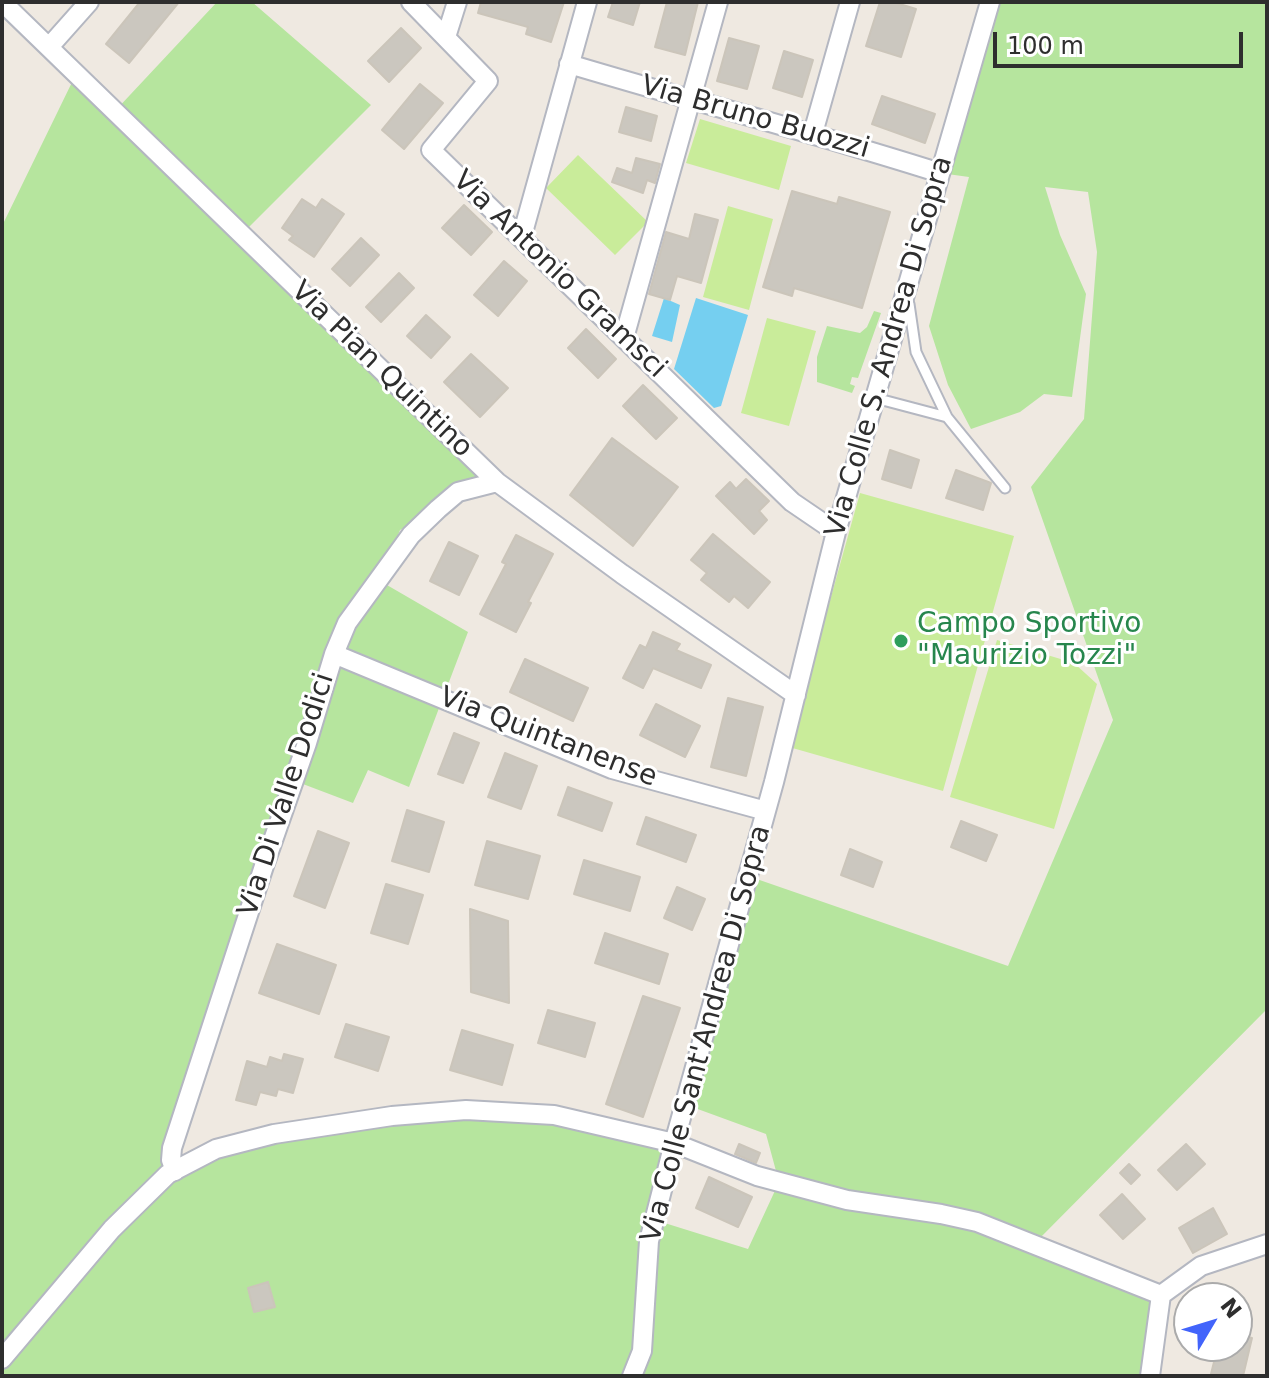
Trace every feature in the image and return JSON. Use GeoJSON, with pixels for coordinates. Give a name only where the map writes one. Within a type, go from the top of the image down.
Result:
{"type":"FeatureCollection","features":[{"type":"Feature","properties":{"kind":"street","name":"Via Pian Quintino"},"geometry":{"type":"LineString","coordinates":[[2,2],[497,482],[622,574],[796,695]]}},
{"type":"Feature","properties":{"kind":"street"},"geometry":{"type":"LineString","coordinates":[[49,47],[89,2]]}},
{"type":"Feature","properties":{"kind":"street","name":"Via Antonio Gramsci"},"geometry":{"type":"LineString","coordinates":[[411,2],[488,81],[431,150],[792,502],[836,532]]}},
{"type":"Feature","properties":{"kind":"street"},"geometry":{"type":"LineString","coordinates":[[446,37],[457,2]]}},
{"type":"Feature","properties":{"kind":"street"},"geometry":{"type":"LineString","coordinates":[[522,236],[587,2]]}},
{"type":"Feature","properties":{"kind":"street"},"geometry":{"type":"LineString","coordinates":[[624,338],[718,2]]}},
{"type":"Feature","properties":{"kind":"street"},"geometry":{"type":"LineString","coordinates":[[813,133],[850,2]]}},
{"type":"Feature","properties":{"kind":"street","name":"Via Colle S. Andrea Di Sopra"},"geometry":{"type":"LineString","coordinates":[[796,695],[836,532],[990,2]]}},
{"type":"Feature","properties":{"kind":"street","name":"Via Bruno Buozzi"},"geometry":{"type":"LineString","coordinates":[[569,64],[813,133],[940,173]]}},
{"type":"Feature","properties":{"kind":"street","name":"Via Di Valle Dodici"},"geometry":{"type":"LineString","coordinates":[[175,1171],[171,1160],[172,1148],[334,654],[347,623],[411,535],[458,492],[497,482]]}},
{"type":"Feature","properties":{"kind":"street","name":"Via Quintanense"},"geometry":{"type":"LineString","coordinates":[[334,654],[612,769],[766,811]]}},
{"type":"Feature","properties":{"kind":"street","name":"Via Colle Sant'Andrea Di Sopra"},"geometry":{"type":"LineString","coordinates":[[632,1376],[642,1351],[649,1241],[796,695]]}},
{"type":"Feature","properties":{"kind":"street"},"geometry":{"type":"LineString","coordinates":[[2,1359],[112,1229],[168,1174],[216,1149],[274,1134],[392,1116],[466,1110],[554,1115],[674,1143],[757,1176],[847,1200],[977,1222],[1161,1295]]}},
{"type":"Feature","properties":{"kind":"street"},"geometry":{"type":"LineString","coordinates":[[1150,1376],[1161,1295],[1201,1266],[1267,1244]]}},
{"type":"Feature","properties":{"kind":"lane"},"geometry":{"type":"LineString","coordinates":[[912,269],[909,311],[916,352],[947,417],[1005,488]]}},
{"type":"Feature","properties":{"kind":"lane"},"geometry":{"type":"LineString","coordinates":[[875,398],[947,417]]}},
{"type":"Feature","properties":{"kind":"green space"},"geometry":{"type":"Polygon","coordinates":[[[217,2],[252,2],[371,105],[242,234],[497,482],[400,530],[380,581],[468,632],[409,787],[368,770],[353,803],[295,781],[171,1160],[466,1110],[674,1143],[655,1220],[748,1249],[779,1182],[766,1134],[684,1104],[748,876],[1008,966],[1113,720],[1031,487],[1084,419],[1097,252],[1088,192],[1045,187],[1060,235],[1086,294],[1072,397],[1044,394],[1020,412],[971,429],[948,385],[929,326],[969,177],[940,173],[990,2],[1267,2],[1267,1009],[1035,1243],[1161,1295],[1150,1376],[2,1376],[2,226],[77,72],[115,111],[217,2]]]}},
{"type":"Feature","properties":{"kind":"green space"},"geometry":{"type":"Polygon","coordinates":[[[700,119],[791,146],[779,190],[686,163],[700,119]]]}},
{"type":"Feature","properties":{"kind":"green space"},"geometry":{"type":"Polygon","coordinates":[[[578,155],[648,222],[615,255],[546,188],[578,155]]]}},
{"type":"Feature","properties":{"kind":"green space"},"geometry":{"type":"Polygon","coordinates":[[[728,206],[773,219],[749,310],[703,297],[728,206]]]}},
{"type":"Feature","properties":{"kind":"green space"},"geometry":{"type":"Polygon","coordinates":[[[874,311],[881,313],[858,378],[852,377],[850,384],[855,386],[852,393],[817,382],[817,357],[827,326],[860,333],[867,327],[874,311]]]}},
{"type":"Feature","properties":{"kind":"green space"},"geometry":{"type":"Polygon","coordinates":[[[767,318],[816,331],[789,426],[741,413],[767,318]]]}},
{"type":"Feature","properties":{"kind":"green space","name":"Campo Sportivo \"Maurizio Tozzi\""},"geometry":{"type":"Polygon","coordinates":[[[860,493],[1014,536],[943,791],[789,747],[860,493]]]}},
{"type":"Feature","properties":{"kind":"green space"},"geometry":{"type":"Polygon","coordinates":[[[997,640],[1074,663],[1097,684],[1054,829],[950,797],[997,640]]]}},
{"type":"Feature","properties":{"kind":"water"},"geometry":{"type":"Polygon","coordinates":[[[664,298],[680,305],[672,342],[652,336],[664,298]]]}},
{"type":"Feature","properties":{"kind":"water"},"geometry":{"type":"Polygon","coordinates":[[[696,298],[748,315],[721,406],[714,408],[674,369],[696,298]]]}},
{"type":"Feature","properties":{"kind":"building"},"geometry":{"type":"Polygon","coordinates":[[[140,2],[179,2],[129,63],[106,44],[140,2]]]}},
{"type":"Feature","properties":{"kind":"building"},"geometry":{"type":"Polygon","coordinates":[[[481,2],[564,2],[551,42],[526,34],[528,27],[478,13],[481,2]]]}},
{"type":"Feature","properties":{"kind":"building"},"geometry":{"type":"Polygon","coordinates":[[[613,2],[640,2],[633,25],[608,17],[613,2]]]}},
{"type":"Feature","properties":{"kind":"building"},"geometry":{"type":"Polygon","coordinates":[[[667,2],[698,2],[685,55],[655,47],[667,2]]]}},
{"type":"Feature","properties":{"kind":"building"},"geometry":{"type":"Polygon","coordinates":[[[880,2],[893,2],[916,9],[901,57],[866,46],[880,2]]]}},
{"type":"Feature","properties":{"kind":"building"},"geometry":{"type":"Polygon","coordinates":[[[401,28],[421,48],[389,82],[368,61],[401,28]]]}},
{"type":"Feature","properties":{"kind":"building"},"geometry":{"type":"Polygon","coordinates":[[[729,38],[759,46],[747,89],[717,81],[729,38]]]}},
{"type":"Feature","properties":{"kind":"building"},"geometry":{"type":"Polygon","coordinates":[[[784,51],[813,60],[802,97],[773,88],[784,51]]]}},
{"type":"Feature","properties":{"kind":"building"},"geometry":{"type":"Polygon","coordinates":[[[420,84],[443,103],[404,149],[382,130],[420,84]]]}},
{"type":"Feature","properties":{"kind":"building"},"geometry":{"type":"Polygon","coordinates":[[[882,96],[935,114],[925,143],[872,124],[882,96]]]}},
{"type":"Feature","properties":{"kind":"building"},"geometry":{"type":"Polygon","coordinates":[[[626,107],[657,116],[651,141],[619,132],[626,107]]]}},
{"type":"Feature","properties":{"kind":"building"},"geometry":{"type":"Polygon","coordinates":[[[636,158],[660,164],[655,183],[647,180],[643,193],[612,182],[617,168],[632,173],[636,158]]]}},
{"type":"Feature","properties":{"kind":"building"},"geometry":{"type":"Polygon","coordinates":[[[792,191],[837,204],[839,197],[890,212],[862,308],[794,288],[792,296],[763,287],[792,191]]]}},
{"type":"Feature","properties":{"kind":"building"},"geometry":{"type":"Polygon","coordinates":[[[302,199],[316,208],[322,199],[344,214],[314,257],[289,240],[293,236],[282,228],[302,199]]]}},
{"type":"Feature","properties":{"kind":"building"},"geometry":{"type":"Polygon","coordinates":[[[464,205],[492,232],[471,255],[442,228],[464,205]]]}},
{"type":"Feature","properties":{"kind":"building"},"geometry":{"type":"Polygon","coordinates":[[[695,214],[718,220],[701,283],[677,276],[670,300],[649,294],[666,232],[689,239],[695,214]]]}},
{"type":"Feature","properties":{"kind":"building"},"geometry":{"type":"Polygon","coordinates":[[[361,238],[379,255],[350,286],[332,269],[361,238]]]}},
{"type":"Feature","properties":{"kind":"building"},"geometry":{"type":"Polygon","coordinates":[[[504,261],[527,281],[498,316],[474,295],[504,261]]]}},
{"type":"Feature","properties":{"kind":"building"},"geometry":{"type":"Polygon","coordinates":[[[399,273],[414,288],[381,322],[366,307],[399,273]]]}},
{"type":"Feature","properties":{"kind":"building"},"geometry":{"type":"Polygon","coordinates":[[[426,315],[450,337],[431,358],[407,336],[426,315]]]}},
{"type":"Feature","properties":{"kind":"building"},"geometry":{"type":"Polygon","coordinates":[[[586,329],[616,359],[598,378],[568,348],[586,329]]]}},
{"type":"Feature","properties":{"kind":"building"},"geometry":{"type":"Polygon","coordinates":[[[471,354],[508,388],[480,417],[444,382],[471,354]]]}},
{"type":"Feature","properties":{"kind":"building"},"geometry":{"type":"Polygon","coordinates":[[[643,385],[677,418],[656,439],[623,406],[643,385]]]}},
{"type":"Feature","properties":{"kind":"building"},"geometry":{"type":"Polygon","coordinates":[[[612,438],[678,487],[633,546],[570,495],[612,438]]]}},
{"type":"Feature","properties":{"kind":"building"},"geometry":{"type":"Polygon","coordinates":[[[890,450],[919,460],[911,488],[882,479],[890,450]]]}},
{"type":"Feature","properties":{"kind":"building"},"geometry":{"type":"Polygon","coordinates":[[[956,470],[991,483],[983,510],[946,498],[956,470]]]}},
{"type":"Feature","properties":{"kind":"building"},"geometry":{"type":"Polygon","coordinates":[[[746,479],[769,501],[759,511],[767,520],[754,534],[716,496],[730,482],[736,489],[746,479]]]}},
{"type":"Feature","properties":{"kind":"building"},"geometry":{"type":"Polygon","coordinates":[[[713,534],[770,582],[748,608],[734,596],[729,602],[701,580],[707,573],[691,560],[713,534]]]}},
{"type":"Feature","properties":{"kind":"building"},"geometry":{"type":"Polygon","coordinates":[[[516,535],[553,554],[516,632],[480,614],[506,564],[502,562],[516,535]]]}},
{"type":"Feature","properties":{"kind":"building"},"geometry":{"type":"Polygon","coordinates":[[[449,542],[478,556],[459,595],[430,581],[449,542]]]}},
{"type":"Feature","properties":{"kind":"building"},"geometry":{"type":"Polygon","coordinates":[[[653,632],[680,644],[676,650],[711,665],[701,688],[653,668],[643,688],[623,678],[640,645],[646,648],[653,632]]]}},
{"type":"Feature","properties":{"kind":"building"},"geometry":{"type":"Polygon","coordinates":[[[525,659],[588,688],[573,721],[510,692],[525,659]]]}},
{"type":"Feature","properties":{"kind":"building"},"geometry":{"type":"Polygon","coordinates":[[[728,698],[763,707],[746,776],[711,767],[728,698]]]}},
{"type":"Feature","properties":{"kind":"building"},"geometry":{"type":"Polygon","coordinates":[[[656,704],[700,726],[685,757],[640,735],[656,704]]]}},
{"type":"Feature","properties":{"kind":"building"},"geometry":{"type":"Polygon","coordinates":[[[454,733],[479,743],[463,783],[438,774],[454,733]]]}},
{"type":"Feature","properties":{"kind":"building"},"geometry":{"type":"Polygon","coordinates":[[[505,753],[537,766],[521,809],[488,797],[505,753]]]}},
{"type":"Feature","properties":{"kind":"building"},"geometry":{"type":"Polygon","coordinates":[[[568,787],[612,803],[602,831],[558,815],[568,787]]]}},
{"type":"Feature","properties":{"kind":"building"},"geometry":{"type":"Polygon","coordinates":[[[407,810],[444,822],[429,872],[392,861],[407,810]]]}},
{"type":"Feature","properties":{"kind":"building"},"geometry":{"type":"Polygon","coordinates":[[[646,817],[696,835],[686,862],[637,844],[646,817]]]}},
{"type":"Feature","properties":{"kind":"building"},"geometry":{"type":"Polygon","coordinates":[[[961,821],[997,835],[986,861],[951,847],[961,821]]]}},
{"type":"Feature","properties":{"kind":"building"},"geometry":{"type":"Polygon","coordinates":[[[318,831],[349,843],[325,908],[294,896],[318,831]]]}},
{"type":"Feature","properties":{"kind":"building"},"geometry":{"type":"Polygon","coordinates":[[[487,841],[540,856],[528,899],[475,885],[487,841]]]}},
{"type":"Feature","properties":{"kind":"building"},"geometry":{"type":"Polygon","coordinates":[[[850,849],[882,862],[873,887],[841,875],[850,849]]]}},
{"type":"Feature","properties":{"kind":"building"},"geometry":{"type":"Polygon","coordinates":[[[584,860],[640,877],[630,911],[574,894],[584,860]]]}},
{"type":"Feature","properties":{"kind":"building"},"geometry":{"type":"Polygon","coordinates":[[[386,884],[423,895],[408,944],[371,933],[386,884]]]}},
{"type":"Feature","properties":{"kind":"building"},"geometry":{"type":"Polygon","coordinates":[[[677,887],[705,899],[692,930],[664,918],[677,887]]]}},
{"type":"Feature","properties":{"kind":"building"},"geometry":{"type":"Polygon","coordinates":[[[470,909],[508,921],[509,1003],[471,992],[470,909]]]}},
{"type":"Feature","properties":{"kind":"building"},"geometry":{"type":"Polygon","coordinates":[[[605,933],[668,954],[659,984],[595,963],[605,933]]]}},
{"type":"Feature","properties":{"kind":"building"},"geometry":{"type":"Polygon","coordinates":[[[277,944],[336,965],[319,1014],[259,993],[277,944]]]}},
{"type":"Feature","properties":{"kind":"building"},"geometry":{"type":"Polygon","coordinates":[[[643,996],[680,1008],[643,1117],[606,1104],[643,996]]]}},
{"type":"Feature","properties":{"kind":"building"},"geometry":{"type":"Polygon","coordinates":[[[548,1010],[595,1023],[585,1057],[538,1043],[548,1010]]]}},
{"type":"Feature","properties":{"kind":"building"},"geometry":{"type":"Polygon","coordinates":[[[346,1024],[389,1037],[378,1071],[335,1057],[346,1024]]]}},
{"type":"Feature","properties":{"kind":"building"},"geometry":{"type":"Polygon","coordinates":[[[462,1030],[513,1045],[502,1085],[450,1070],[462,1030]]]}},
{"type":"Feature","properties":{"kind":"building"},"geometry":{"type":"Polygon","coordinates":[[[284,1054],[303,1059],[293,1093],[278,1089],[276,1096],[260,1092],[256,1105],[236,1100],[247,1061],[267,1067],[270,1057],[282,1061],[284,1054]]]}},
{"type":"Feature","properties":{"kind":"building"},"geometry":{"type":"Polygon","coordinates":[[[739,1144],[760,1153],[756,1163],[735,1154],[739,1144]]]}},
{"type":"Feature","properties":{"kind":"building"},"geometry":{"type":"Polygon","coordinates":[[[1186,1144],[1205,1164],[1177,1190],[1158,1170],[1186,1144]]]}},
{"type":"Feature","properties":{"kind":"building"},"geometry":{"type":"Polygon","coordinates":[[[1129,1164],[1140,1175],[1131,1184],[1120,1173],[1129,1164]]]}},
{"type":"Feature","properties":{"kind":"building"},"geometry":{"type":"Polygon","coordinates":[[[709,1177],[752,1197],[738,1227],[696,1208],[709,1177]]]}},
{"type":"Feature","properties":{"kind":"building"},"geometry":{"type":"Polygon","coordinates":[[[1122,1194],[1145,1219],[1123,1239],[1100,1215],[1122,1194]]]}},
{"type":"Feature","properties":{"kind":"building"},"geometry":{"type":"Polygon","coordinates":[[[1213,1208],[1227,1234],[1193,1253],[1179,1228],[1213,1208]]]}},
{"type":"Feature","properties":{"kind":"building"},"geometry":{"type":"Polygon","coordinates":[[[268,1282],[275,1307],[254,1312],[248,1288],[268,1282]]]}},
{"type":"Feature","properties":{"kind":"building"},"geometry":{"type":"Polygon","coordinates":[[[1214,1362],[1246,1362],[1243,1376],[1211,1374],[1214,1362]]]}},
{"type":"Feature","properties":{"kind":"place","name":"Campo Sportivo \"Maurizio Tozzi\""},"geometry":{"type":"Point","coordinates":[901,641]}}]}
